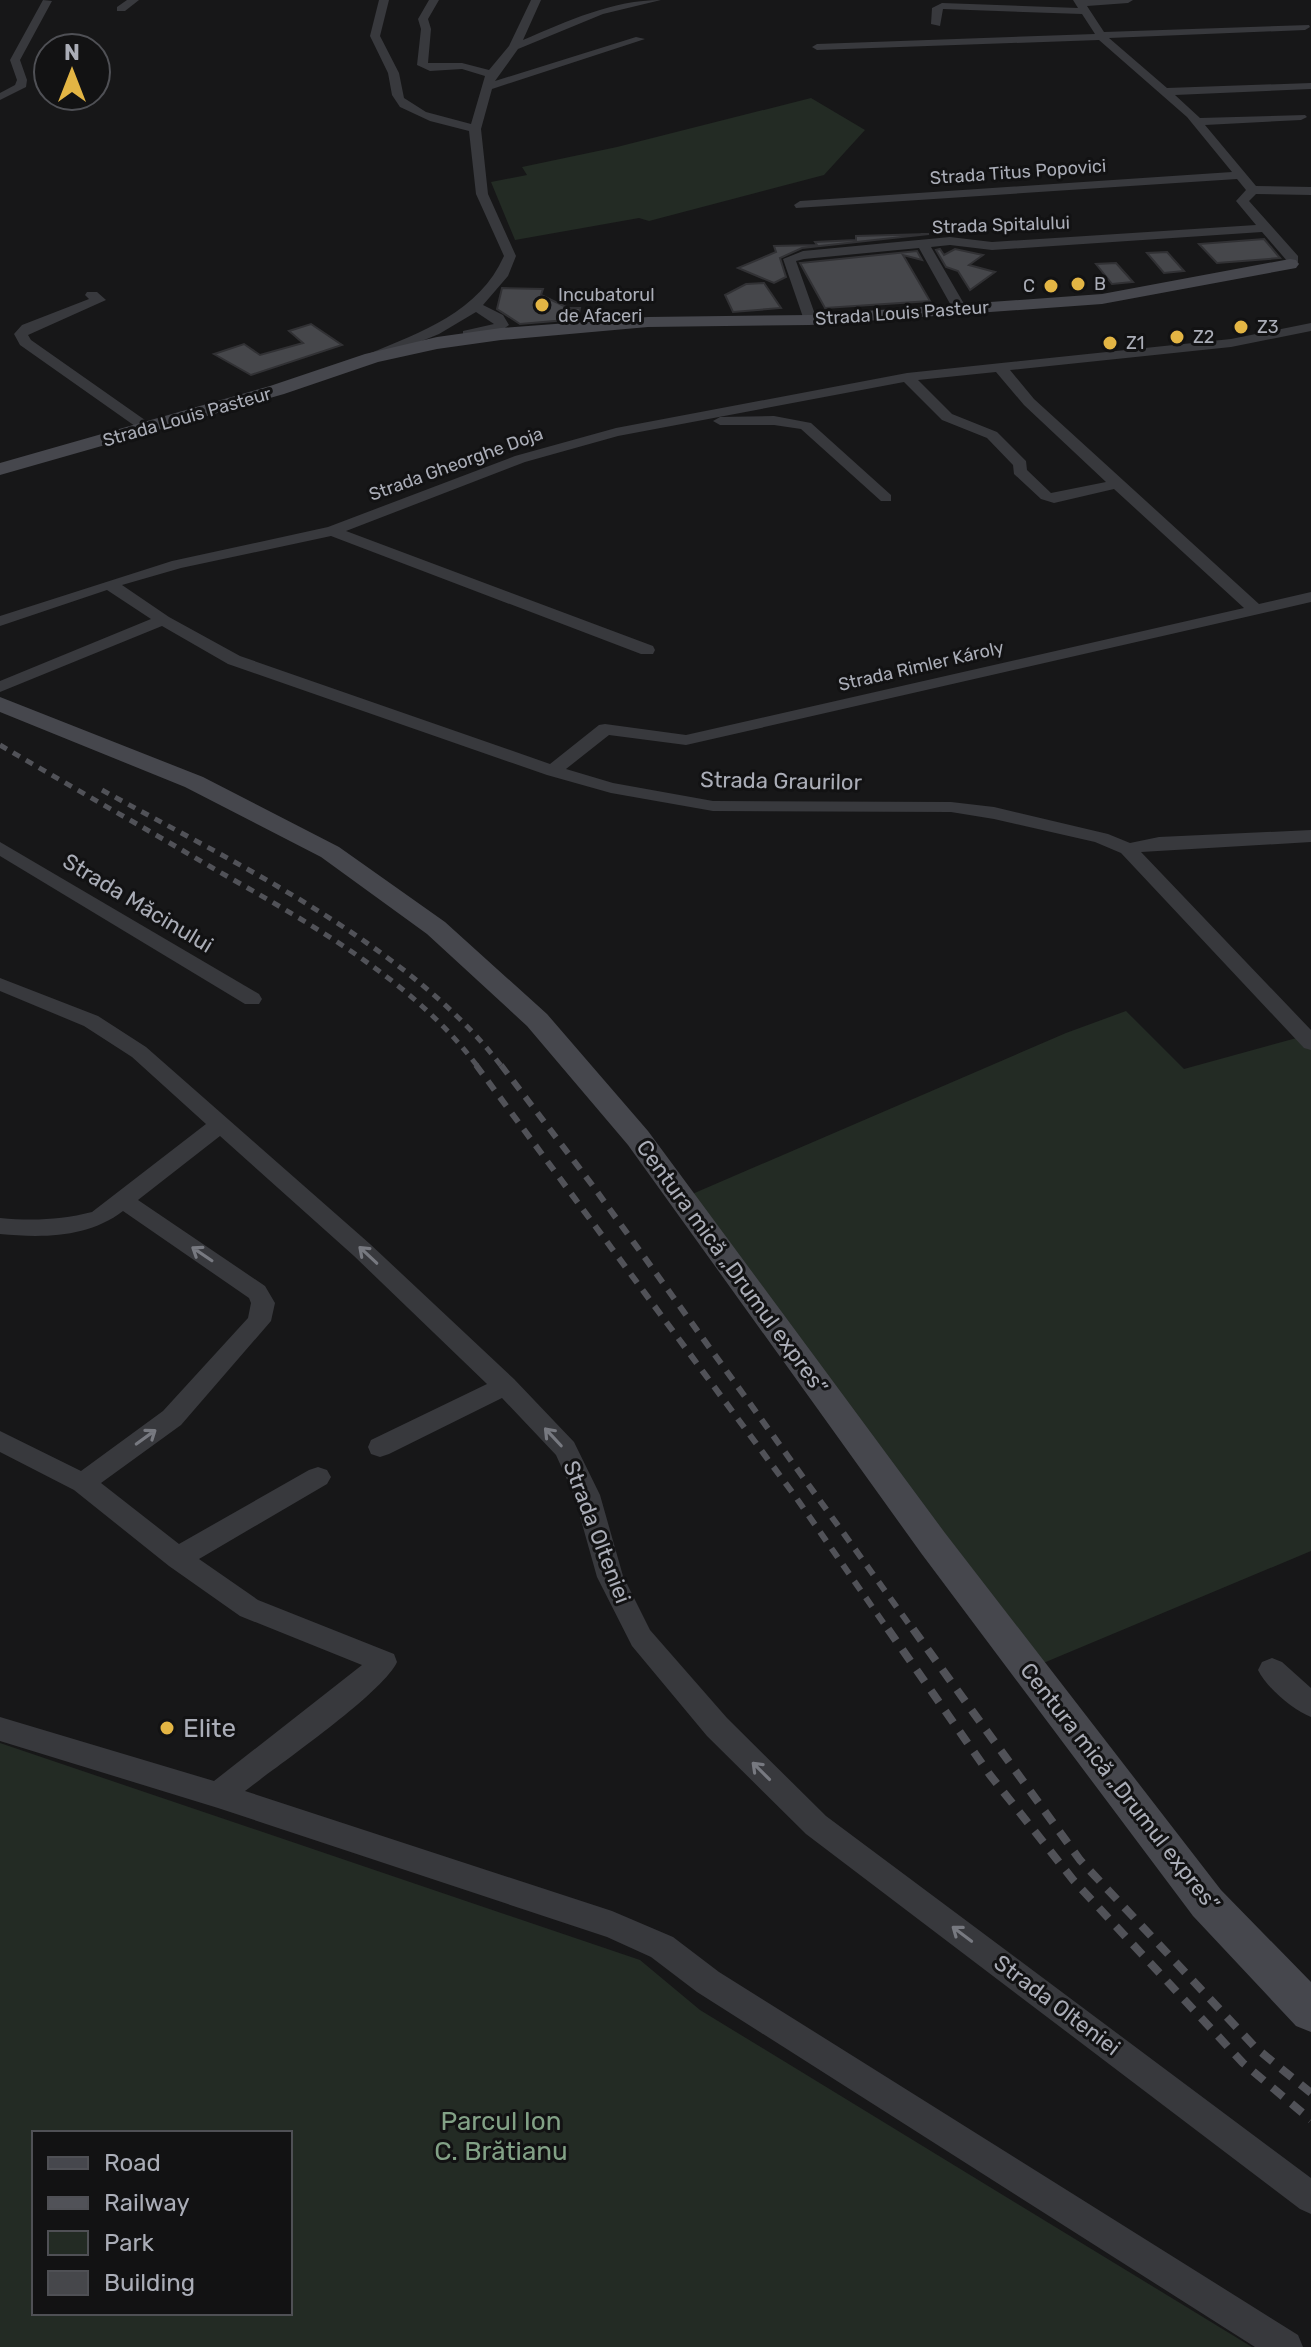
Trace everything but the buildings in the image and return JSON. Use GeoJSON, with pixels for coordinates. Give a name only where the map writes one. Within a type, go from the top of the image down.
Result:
{"type":"FeatureCollection","features":[{"type":"Feature","properties":{"kind":"main road","name":"Strada Louis Pasteur"},"geometry":{"type":"LineString","coordinates":[[0,469],[277,390],[434,339],[648,322],[810,320],[1102,299],[1300,260]]}},
{"type":"Feature","properties":{"kind":"main road","name":"Strada Louis Pasteur"},"geometry":{"type":"LineString","coordinates":[[372,358],[408,355],[510,334]]}},
{"type":"Feature","properties":{"kind":"main road","name":"Centura mică „Drumul expres”"},"geometry":{"type":"LineString","coordinates":[[0,704],[194,782],[330,852],[436,928],[537,1020],[638,1138],[933,1543],[1207,1903],[1311,2012]]}},
{"type":"Feature","properties":{"kind":"street"},"geometry":{"type":"LineString","coordinates":[[121,9],[134,0]]}},
{"type":"Feature","properties":{"kind":"street"},"geometry":{"type":"LineString","coordinates":[[384,0],[373,34],[374,43],[394,72],[396,92],[401,103],[475,129]]}},
{"type":"Feature","properties":{"kind":"street"},"geometry":{"type":"LineString","coordinates":[[434,0],[423,19],[426,29],[422,65],[430,68],[462,66],[491,74]]}},
{"type":"Feature","properties":{"kind":"street"},"geometry":{"type":"LineString","coordinates":[[434,339],[475,306],[504,276],[510,256],[482,194],[475,129],[491,74],[514,47],[536,0]]}},
{"type":"Feature","properties":{"kind":"street"},"geometry":{"type":"LineString","coordinates":[[514,47],[600,12],[656,0]]}},
{"type":"Feature","properties":{"kind":"street"},"geometry":{"type":"LineString","coordinates":[[936,24],[937,8],[942,6],[1081,5],[1128,0]]}},
{"type":"Feature","properties":{"kind":"street"},"geometry":{"type":"LineString","coordinates":[[0,97],[20,87],[22,80],[15,60],[47,1]]}},
{"type":"Feature","properties":{"kind":"street"},"geometry":{"type":"LineString","coordinates":[[1081,5],[1101,36],[1197,122],[1253,190],[1311,191]]}},
{"type":"Feature","properties":{"kind":"street"},"geometry":{"type":"LineString","coordinates":[[817,47],[1305,27]]}},
{"type":"Feature","properties":{"kind":"street"},"geometry":{"type":"LineString","coordinates":[[486,87],[640,39]]}},
{"type":"Feature","properties":{"kind":"street"},"geometry":{"type":"LineString","coordinates":[[1163,92],[1311,86]]}},
{"type":"Feature","properties":{"kind":"street"},"geometry":{"type":"LineString","coordinates":[[1197,122],[1301,117]]}},
{"type":"Feature","properties":{"kind":"street","name":"Strada Titus Popovici"},"geometry":{"type":"LineString","coordinates":[[800,205],[1238,175]]}},
{"type":"Feature","properties":{"kind":"street"},"geometry":{"type":"LineString","coordinates":[[1253,190],[1242,201],[1263,228],[1300,260]]}},
{"type":"Feature","properties":{"kind":"street","name":"Strada Spitalului"},"geometry":{"type":"LineString","coordinates":[[810,320],[789,259],[832,251],[960,241],[992,246],[1263,228]]}},
{"type":"Feature","properties":{"kind":"street"},"geometry":{"type":"LineString","coordinates":[[924,245],[960,309]]}},
{"type":"Feature","properties":{"kind":"street"},"geometry":{"type":"LineString","coordinates":[[92,295],[99,300],[27,328],[21,334],[25,342],[147,428]]}},
{"type":"Feature","properties":{"kind":"street"},"geometry":{"type":"LineString","coordinates":[[434,339],[502,325],[498,318],[475,306]]}},
{"type":"Feature","properties":{"kind":"street","name":"Strada Gheorghe Doja"},"geometry":{"type":"LineString","coordinates":[[0,621],[178,564],[332,531],[520,459],[689,416],[907,377],[1231,343],[1311,327]]}},
{"type":"Feature","properties":{"kind":"street"},"geometry":{"type":"LineString","coordinates":[[999,366],[1029,402],[1256,610]]}},
{"type":"Feature","properties":{"kind":"street"},"geometry":{"type":"LineString","coordinates":[[907,377],[947,417],[992,435],[1021,464],[1019,471],[1046,496],[1054,498],[1118,484]]}},
{"type":"Feature","properties":{"kind":"street","name":"Strada Gheorghe Doja"},"geometry":{"type":"LineString","coordinates":[[689,416],[725,421],[791,421],[806,426],[886,498]]}},
{"type":"Feature","properties":{"kind":"street"},"geometry":{"type":"LineString","coordinates":[[332,531],[647,650]]}},
{"type":"Feature","properties":{"kind":"street","name":"Strada Graurilor"},"geometry":{"type":"LineString","coordinates":[[109,584],[163,620],[234,660],[553,771],[611,788],[713,806],[951,807],[1101,838],[1128,849],[1311,1043]]}},
{"type":"Feature","properties":{"kind":"street","name":"Strada Rimler Károly"},"geometry":{"type":"LineString","coordinates":[[553,771],[605,729],[670,740],[696,739],[1311,597]]}},
{"type":"Feature","properties":{"kind":"street"},"geometry":{"type":"LineString","coordinates":[[0,687],[163,620]]}},
{"type":"Feature","properties":{"kind":"street"},"geometry":{"type":"LineString","coordinates":[[1128,849],[1159,843],[1311,836]]}},
{"type":"Feature","properties":{"kind":"street","name":"Strada Măcinului"},"geometry":{"type":"LineString","coordinates":[[0,848],[252,999]]}},
{"type":"Feature","properties":{"kind":"street","name":"Strada Olteniei"},"geometry":{"type":"LineString","coordinates":[[0,984],[91,1021],[139,1052],[222,1123],[435,1317],[505,1386],[565,1449],[587,1495],[610,1577],[641,1638],[717,1727],[816,1825],[1311,2198]]}},
{"type":"Feature","properties":{"kind":"street"},"geometry":{"type":"LineString","coordinates":[[0,1226],[31,1229],[69,1226],[99,1218],[222,1123]]}},
{"type":"Feature","properties":{"kind":"street"},"geometry":{"type":"LineString","coordinates":[[83,1483],[172,1418],[259,1321],[263,1303],[257,1292],[122,1200]]}},
{"type":"Feature","properties":{"kind":"street"},"geometry":{"type":"LineString","coordinates":[[380,1447],[505,1386]]}},
{"type":"Feature","properties":{"kind":"street"},"geometry":{"type":"LineString","coordinates":[[0,1441],[83,1483],[178,1558],[249,1608],[384,1662],[352,1691],[218,1795]]}},
{"type":"Feature","properties":{"kind":"street"},"geometry":{"type":"LineString","coordinates":[[178,1558],[318,1477]]}},
{"type":"Feature","properties":{"kind":"street"},"geometry":{"type":"LineString","coordinates":[[1272,1670],[1311,1705]]}},
{"type":"Feature","properties":{"kind":"street"},"geometry":{"type":"LineString","coordinates":[[0,1729],[218,1795],[612,1925],[662,1947],[708,1982],[1286,2347]]}},
{"type":"Feature","properties":{"kind":"green space"},"geometry":{"type":"Polygon","coordinates":[[[811,98],[865,130],[824,175],[649,221],[639,218],[515,240],[491,182],[527,175],[522,167],[617,147],[811,98]]]}},
{"type":"Feature","properties":{"kind":"green space"},"geometry":{"type":"Polygon","coordinates":[[[1126,1011],[1184,1069],[1304,1036],[1311,1044],[1311,1551],[1029,1669],[683,1198],[1066,1033],[1126,1011]]]}},
{"type":"Feature","properties":{"kind":"green space","name":"Parcul Ion C. Brătianu"},"geometry":{"type":"Polygon","coordinates":[[[0,1743],[640,1960],[700,2010],[1252,2347],[0,2347],[0,1743]]]}},
{"type":"Feature","properties":{"kind":"railway"},"geometry":{"type":"LineString","coordinates":[[0,745],[355,954],[422,1006],[478,1067]]}},
{"type":"Feature","properties":{"kind":"railway"},"geometry":{"type":"LineString","coordinates":[[102,790],[262,878],[370,945],[464,1023],[502,1067]]}},
{"type":"Feature","properties":{"kind":"railway"},"geometry":{"type":"LineString","coordinates":[[476,1065],[795,1496],[889,1631]]}},
{"type":"Feature","properties":{"kind":"railway"},"geometry":{"type":"LineString","coordinates":[[501,1065],[593,1186],[914,1631]]}},
{"type":"Feature","properties":{"kind":"railway"},"geometry":{"type":"LineString","coordinates":[[888,1629],[990,1775],[1074,1881],[1243,2063],[1311,2120]]}},
{"type":"Feature","properties":{"kind":"railway"},"geometry":{"type":"LineString","coordinates":[[913,1629],[1080,1860],[1256,2048],[1311,2093]]}},
{"type":"Feature","properties":{"kind":"place","name":"B"},"geometry":{"type":"Point","coordinates":[1078,284]}},
{"type":"Feature","properties":{"kind":"place","name":"C"},"geometry":{"type":"Point","coordinates":[1051,286]}},
{"type":"Feature","properties":{"kind":"place","name":"Incubatorul de Afaceri"},"geometry":{"type":"Point","coordinates":[542,305]}},
{"type":"Feature","properties":{"kind":"place","name":"Z3"},"geometry":{"type":"Point","coordinates":[1241,327]}},
{"type":"Feature","properties":{"kind":"place","name":"Z2"},"geometry":{"type":"Point","coordinates":[1177,337]}},
{"type":"Feature","properties":{"kind":"place","name":"Z1"},"geometry":{"type":"Point","coordinates":[1110,343]}},
{"type":"Feature","properties":{"kind":"place","name":"Elite"},"geometry":{"type":"Point","coordinates":[167,1728]}}]}
